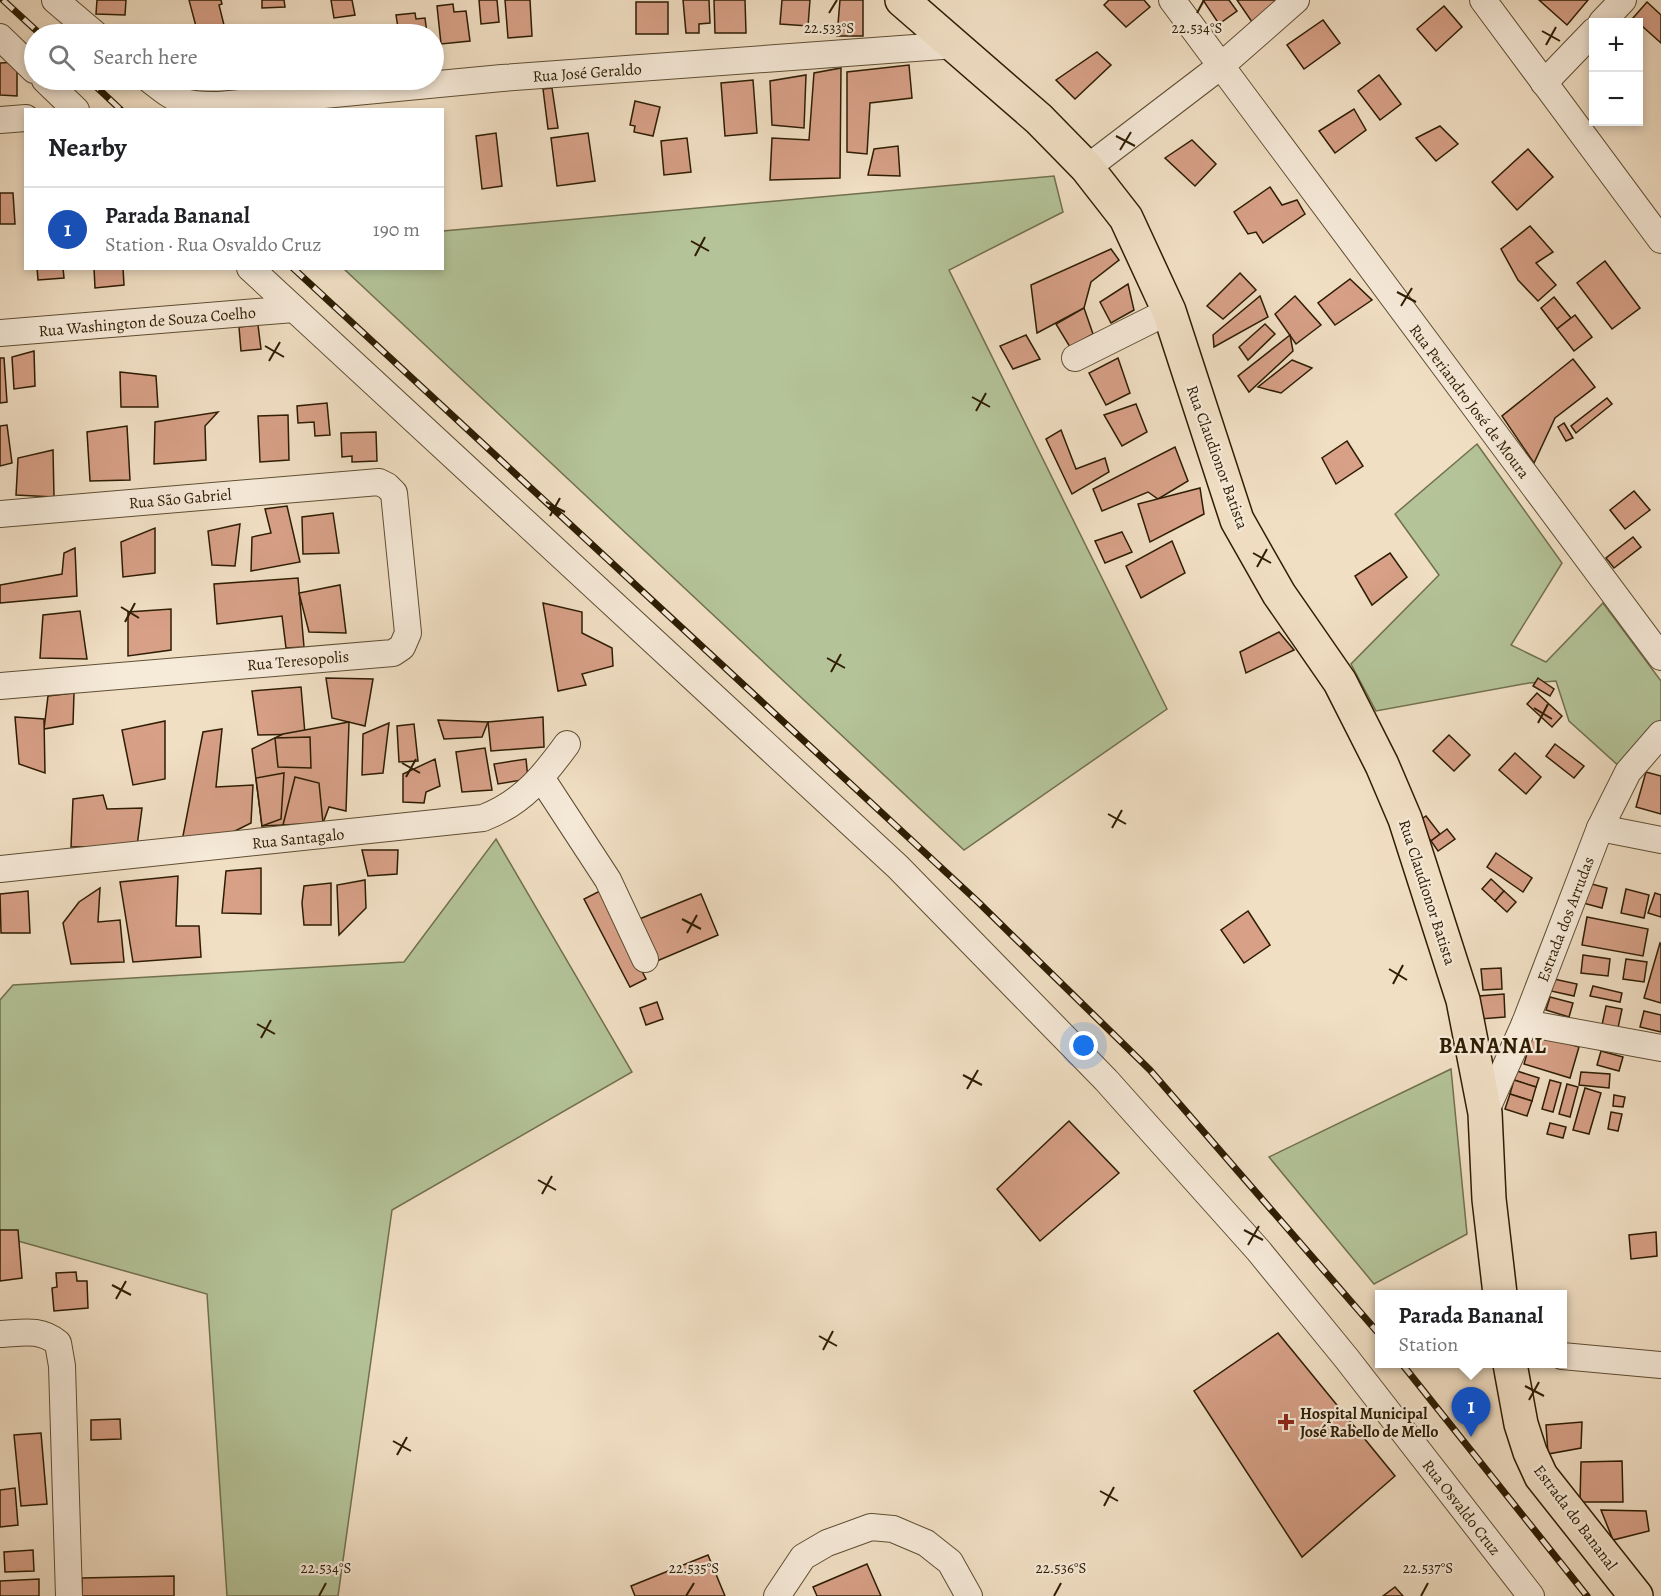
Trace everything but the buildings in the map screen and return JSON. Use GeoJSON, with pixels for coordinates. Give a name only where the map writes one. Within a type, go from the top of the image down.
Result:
{"type":"FeatureCollection","features":[{"type":"Feature","properties":{"kind":"main road","name":"Rua Claudionor Batista"},"geometry":{"type":"LineString","coordinates":[[902,0],[1039,119],[1087,168],[1126,218],[1169,311],[1237,520],[1279,594],[1340,682],[1382,765],[1405,819],[1463,1000],[1485,1113]]}},
{"type":"Feature","properties":{"kind":"main road"},"geometry":{"type":"LineString","coordinates":[[1485,1113],[1489,1199],[1500,1290]]}},
{"type":"Feature","properties":{"kind":"main road","name":"Estrada do Bananal"},"geometry":{"type":"LineString","coordinates":[[1511,1368],[1521,1424],[1541,1476],[1636,1596]]}},
{"type":"Feature","properties":{"kind":"street"},"geometry":{"type":"LineString","coordinates":[[55,0],[83,24]]}},
{"type":"Feature","properties":{"kind":"street","name":"Rua Periandro José de Moura"},"geometry":{"type":"LineString","coordinates":[[1172,0],[1661,657]]}},
{"type":"Feature","properties":{"kind":"street"},"geometry":{"type":"LineString","coordinates":[[1087,168],[1222,65],[1296,0]]}},
{"type":"Feature","properties":{"kind":"street"},"geometry":{"type":"LineString","coordinates":[[1483,0],[1661,240]]}},
{"type":"Feature","properties":{"kind":"street"},"geometry":{"type":"LineString","coordinates":[[1606,18],[1623,0]]}},
{"type":"Feature","properties":{"kind":"street"},"geometry":{"type":"LineString","coordinates":[[1544,83],[1589,35]]}},
{"type":"Feature","properties":{"kind":"street"},"geometry":{"type":"LineString","coordinates":[[0,37],[24,60]]}},
{"type":"Feature","properties":{"kind":"street","name":"Rua José Geraldo"},"geometry":{"type":"LineString","coordinates":[[444,84],[956,45]]}},
{"type":"Feature","properties":{"kind":"street"},"geometry":{"type":"LineString","coordinates":[[55,90],[74,108]]}},
{"type":"Feature","properties":{"kind":"street","name":"Rua José Geraldo"},"geometry":{"type":"LineString","coordinates":[[163,90],[177,101],[197,106],[376,90]]}},
{"type":"Feature","properties":{"kind":"street"},"geometry":{"type":"LineString","coordinates":[[0,120],[24,118]]}},
{"type":"Feature","properties":{"kind":"street","name":"Rua Osvaldo Cruz"},"geometry":{"type":"LineString","coordinates":[[252,270],[898,867],[1106,1080],[1258,1250],[1347,1359],[1531,1596]]}},
{"type":"Feature","properties":{"kind":"street","name":"Rua Washington de Souza Coelho"},"geometry":{"type":"LineString","coordinates":[[0,333],[294,309]]}},
{"type":"Feature","properties":{"kind":"street"},"geometry":{"type":"LineString","coordinates":[[1075,357],[1169,311]]}},
{"type":"Feature","properties":{"kind":"street","name":"Rua Teresopolis"},"geometry":{"type":"LineString","coordinates":[[0,686],[393,653],[402,647],[408,633],[394,493],[379,482],[360,483]]}},
{"type":"Feature","properties":{"kind":"street","name":"Rua São Gabriel"},"geometry":{"type":"LineString","coordinates":[[0,514],[360,483]]}},
{"type":"Feature","properties":{"kind":"street","name":"Estrada dos Arrudas"},"geometry":{"type":"LineString","coordinates":[[1485,1113],[1525,1023],[1600,828],[1628,772],[1661,734]]}},
{"type":"Feature","properties":{"kind":"street","name":"Rua Santagalo"},"geometry":{"type":"LineString","coordinates":[[0,869],[483,819],[502,811],[542,779],[567,744]]}},
{"type":"Feature","properties":{"kind":"street"},"geometry":{"type":"LineString","coordinates":[[542,779],[608,880],[645,959]]}},
{"type":"Feature","properties":{"kind":"street"},"geometry":{"type":"LineString","coordinates":[[1600,828],[1661,840]]}},
{"type":"Feature","properties":{"kind":"street"},"geometry":{"type":"LineString","coordinates":[[1525,1023],[1661,1048]]}},
{"type":"Feature","properties":{"kind":"street"},"geometry":{"type":"LineString","coordinates":[[0,1335],[36,1331],[49,1335],[58,1343],[62,1366],[69,1596]]}},
{"type":"Feature","properties":{"kind":"street"},"geometry":{"type":"LineString","coordinates":[[1567,1356],[1661,1365]]}},
{"type":"Feature","properties":{"kind":"street"},"geometry":{"type":"LineString","coordinates":[[777,1596],[803,1557],[828,1543],[871,1527],[893,1529],[926,1543],[950,1562],[969,1596]]}},
{"type":"Feature","properties":{"kind":"green space"},"geometry":{"type":"Polygon","coordinates":[[[1054,176],[1063,212],[949,270],[1167,709],[964,850],[345,270],[444,270],[444,231],[1054,176]]]}},
{"type":"Feature","properties":{"kind":"green space"},"geometry":{"type":"Polygon","coordinates":[[[1477,444],[1562,563],[1511,645],[1546,662],[1603,603],[1661,681],[1661,724],[1621,768],[1569,721],[1556,681],[1529,683],[1376,711],[1351,664],[1439,575],[1395,514],[1477,444]]]}},
{"type":"Feature","properties":{"kind":"green space"},"geometry":{"type":"Polygon","coordinates":[[[496,839],[632,1072],[392,1210],[338,1596],[227,1596],[207,1294],[0,1236],[0,1000],[13,985],[404,962],[496,839]]]}},
{"type":"Feature","properties":{"kind":"green space"},"geometry":{"type":"Polygon","coordinates":[[[1451,1069],[1467,1234],[1374,1284],[1269,1157],[1451,1069]]]}},
{"type":"Feature","properties":{"kind":"railway"},"geometry":{"type":"LineString","coordinates":[[3,0],[29,24]]}},
{"type":"Feature","properties":{"kind":"railway"},"geometry":{"type":"LineString","coordinates":[[100,90],[119,108]]}},
{"type":"Feature","properties":{"kind":"railway"},"geometry":{"type":"LineString","coordinates":[[295,270],[976,900],[1150,1070],[1375,1329]]}},
{"type":"Feature","properties":{"kind":"railway"},"geometry":{"type":"LineString","coordinates":[[1405,1368],[1587,1596]]}},
{"type":"Feature","properties":{"kind":"place","name":"Hospital Municipal José Rabello de Mello"},"geometry":{"type":"Point","coordinates":[1286,1422]}},
{"type":"Feature","properties":{"kind":"place","name":"Parada Bananal"},"geometry":{"type":"Point","coordinates":[1471,1437]}},
{"type":"Feature","properties":{"kind":"district","name":"BANANAL"},"geometry":{"type":"Point","coordinates":[1493,1045]}}]}
